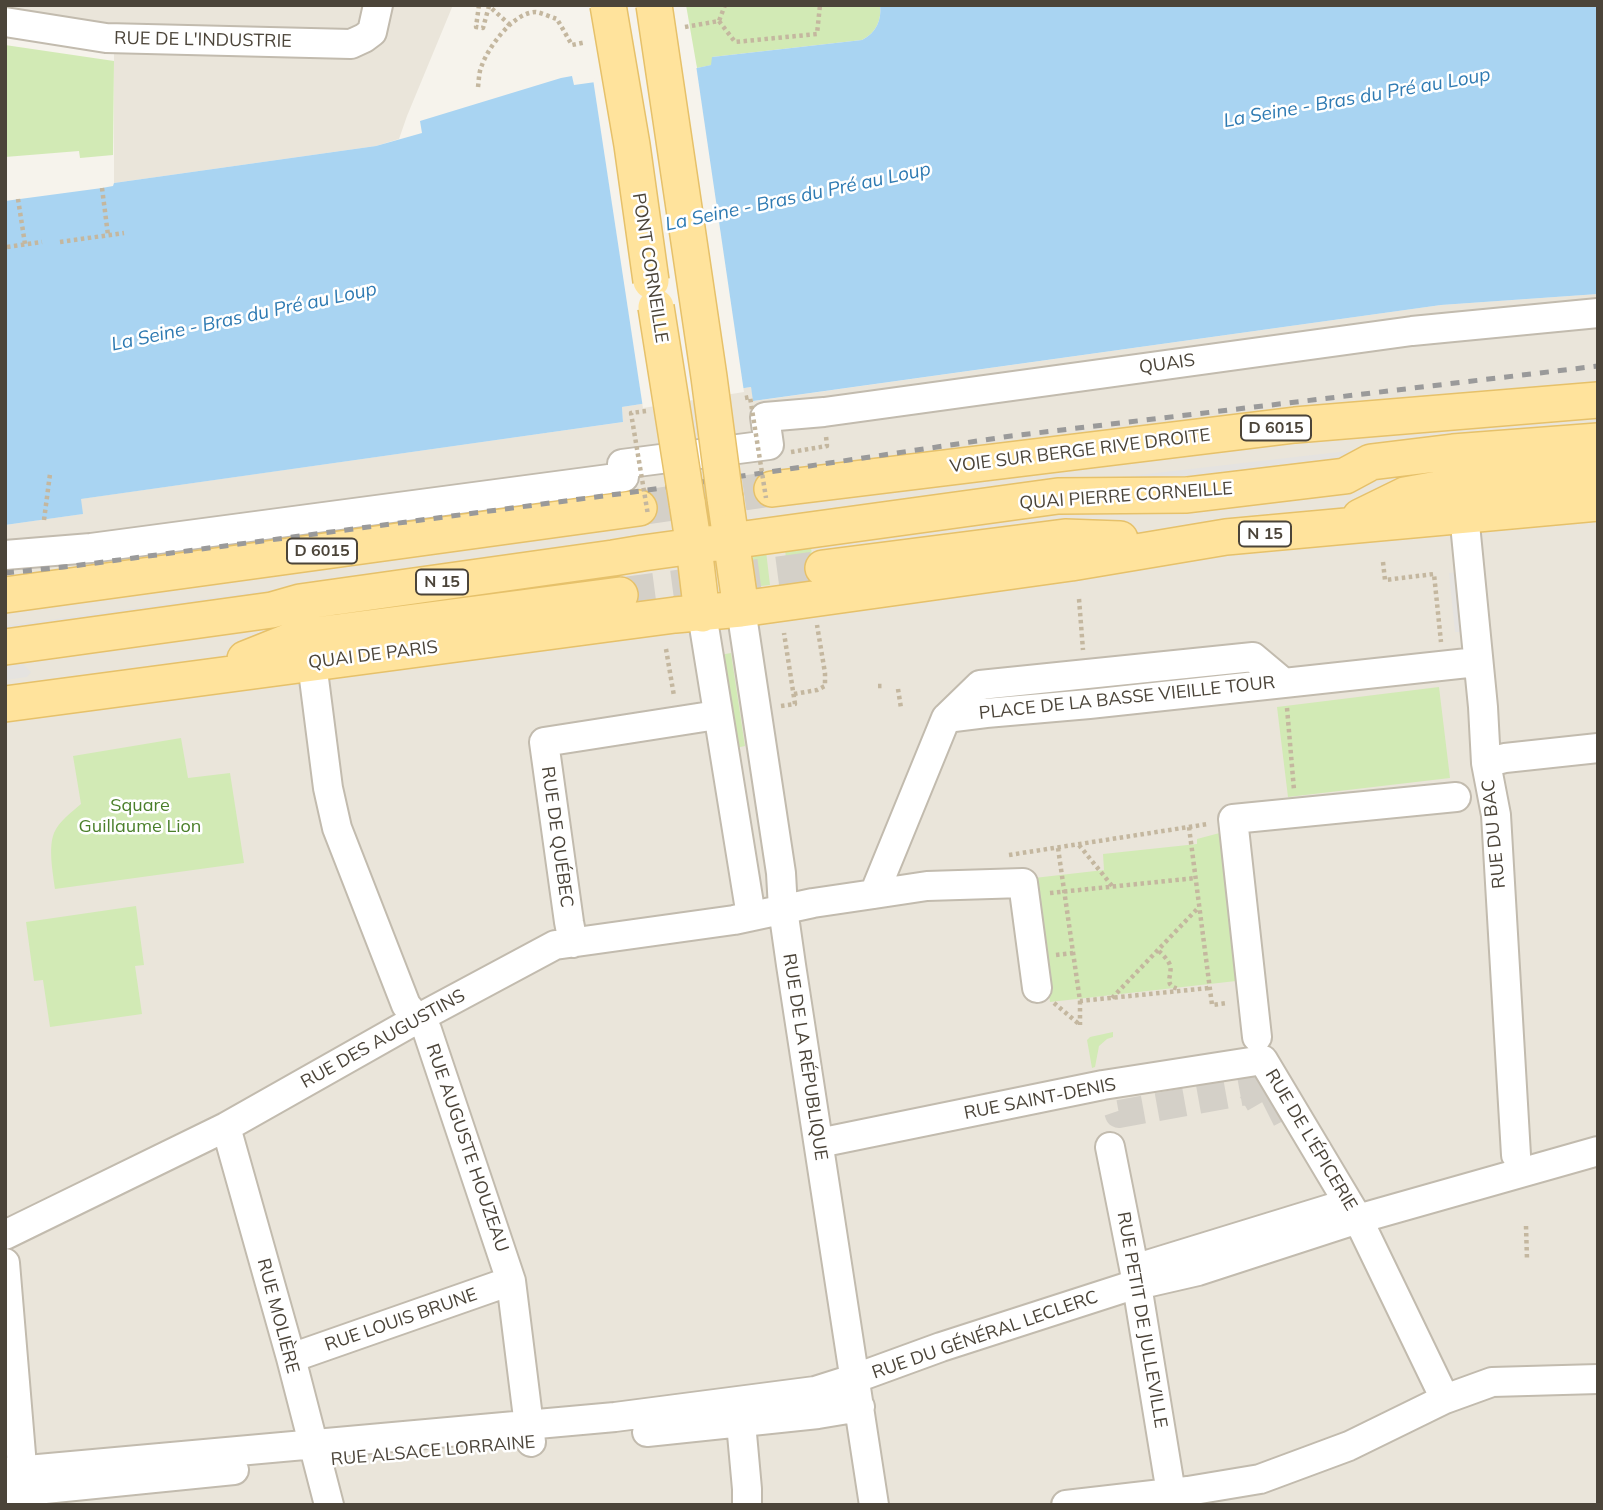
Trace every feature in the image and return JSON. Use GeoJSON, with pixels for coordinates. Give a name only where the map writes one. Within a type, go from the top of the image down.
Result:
{"type":"FeatureCollection","features":[{"type":"Feature","properties":{"kind":"main road","name":"PONT CORNEILLE"},"geometry":{"type":"LineString","coordinates":[[608,5],[691,527],[702,614]]}},
{"type":"Feature","properties":{"kind":"main road"},"geometry":{"type":"LineString","coordinates":[[654,5],[741,609],[1071,563],[1193,541]]}},
{"type":"Feature","properties":{"kind":"main road","name":"VOIE SUR BERGE RIVE DROITE"},"geometry":{"type":"LineString","coordinates":[[769,494],[1295,425],[1598,400]]}},
{"type":"Feature","properties":{"kind":"main road","name":"QUAI PIERRE CORNEILLE"},"geometry":{"type":"LineString","coordinates":[[691,527],[1058,496],[1187,495],[1345,475],[1371,462],[1598,441]]}},
{"type":"Feature","properties":{"kind":"main road"},"geometry":{"type":"LineString","coordinates":[[1345,475],[1367,482],[1448,484],[1598,471]]}},
{"type":"Feature","properties":{"kind":"main road"},"geometry":{"type":"LineString","coordinates":[[1336,528],[1405,495],[1438,489],[1448,484]]}},
{"type":"Feature","properties":{"kind":"main road"},"geometry":{"type":"LineString","coordinates":[[1187,495],[1063,522],[823,561],[1065,537],[1193,541]]}},
{"type":"Feature","properties":{"kind":"main road"},"geometry":{"type":"LineString","coordinates":[[1336,528],[1598,503]]}},
{"type":"Feature","properties":{"kind":"main road","name":"D 6015"},"geometry":{"type":"LineString","coordinates":[[5,595],[644,511]]}},
{"type":"Feature","properties":{"kind":"main road","name":"N 15"},"geometry":{"type":"LineString","coordinates":[[272,610],[300,602],[613,558],[643,552],[691,527]]}},
{"type":"Feature","properties":{"kind":"main road","name":"N 15"},"geometry":{"type":"LineString","coordinates":[[1193,541],[1336,528]]}},
{"type":"Feature","properties":{"kind":"main road"},"geometry":{"type":"LineString","coordinates":[[5,647],[272,610],[303,616],[620,587],[300,637],[200,677]]}},
{"type":"Feature","properties":{"kind":"main road","name":"QUAI DE PARIS"},"geometry":{"type":"LineString","coordinates":[[5,704],[675,615],[741,609]]}},
{"type":"Feature","properties":{"kind":"main road"},"geometry":{"type":"LineString","coordinates":[[112,632],[119,689]]}},
{"type":"Feature","properties":{"kind":"street","name":"RUE DE L'INDUSTRIE"},"geometry":{"type":"LineString","coordinates":[[5,22],[106,38],[351,44],[372,32],[378,5]]}},
{"type":"Feature","properties":{"kind":"street","name":"QUAIS"},"geometry":{"type":"LineString","coordinates":[[5,555],[91,548],[624,477],[622,464],[769,445],[765,417],[820,431],[1412,331],[1598,313]]}},
{"type":"Feature","properties":{"kind":"street","name":"RUE DU BAC"},"geometry":{"type":"LineString","coordinates":[[1464,514],[1486,762],[1496,815],[1516,1155]]}},
{"type":"Feature","properties":{"kind":"street","name":"RUE DE LA RÉPUBLIQUE"},"geometry":{"type":"LineString","coordinates":[[741,609],[783,909],[874,1505]]}},
{"type":"Feature","properties":{"kind":"street"},"geometry":{"type":"LineString","coordinates":[[702,614],[751,916]]}},
{"type":"Feature","properties":{"kind":"street","name":"PLACE DE LA BASSE VIEILLE TOUR"},"geometry":{"type":"LineString","coordinates":[[876,888],[946,718],[1478,662]]}},
{"type":"Feature","properties":{"kind":"street","name":"RUE AUGUSTE HOUZEAU"},"geometry":{"type":"LineString","coordinates":[[312,663],[328,788],[337,828],[405,1005],[427,1030],[511,1281],[530,1434]]}},
{"type":"Feature","properties":{"kind":"street"},"geometry":{"type":"LineString","coordinates":[[678,714],[718,715]]}},
{"type":"Feature","properties":{"kind":"street","name":"RUE DE QUÉBEC"},"geometry":{"type":"LineString","coordinates":[[573,943],[544,742],[678,714]]}},
{"type":"Feature","properties":{"kind":"street"},"geometry":{"type":"LineString","coordinates":[[1486,762],[1598,748]]}},
{"type":"Feature","properties":{"kind":"street"},"geometry":{"type":"LineString","coordinates":[[1260,1048],[1252,1001],[1233,820],[1456,797]]}},
{"type":"Feature","properties":{"kind":"street","name":"RUE DES AUGUSTINS"},"geometry":{"type":"LineString","coordinates":[[5,1235],[226,1127],[555,945],[751,916],[876,888],[1023,883],[1025,896]]}},
{"type":"Feature","properties":{"kind":"street"},"geometry":{"type":"LineString","coordinates":[[1025,896],[1037,988]]}},
{"type":"Feature","properties":{"kind":"street","name":"RUE SAINT-DENIS"},"geometry":{"type":"LineString","coordinates":[[819,1143],[1103,1096],[1260,1048]]}},
{"type":"Feature","properties":{"kind":"street","name":"RUE DE L'ÉPICERIE"},"geometry":{"type":"LineString","coordinates":[[1260,1048],[1353,1211],[1451,1397]]}},
{"type":"Feature","properties":{"kind":"street","name":"RUE MOLIÈRE"},"geometry":{"type":"LineString","coordinates":[[226,1127],[329,1505]]}},
{"type":"Feature","properties":{"kind":"street","name":"RUE DU GÉNÉRAL LECLERC"},"geometry":{"type":"LineString","coordinates":[[856,1378],[941,1347],[1113,1292],[1136,1277],[1198,1271],[1353,1211],[1516,1155],[1598,1132]]}},
{"type":"Feature","properties":{"kind":"street","name":"RUE PETIT DE JULLEVILLE"},"geometry":{"type":"LineString","coordinates":[[1110,1147],[1136,1277],[1171,1493]]}},
{"type":"Feature","properties":{"kind":"street","name":"RUE DU GÉNÉRAL LECLERC"},"geometry":{"type":"LineString","coordinates":[[1353,1211],[1598,1151]]}},
{"type":"Feature","properties":{"kind":"street"},"geometry":{"type":"LineString","coordinates":[[5,1262],[17,1487]]}},
{"type":"Feature","properties":{"kind":"street","name":"RUE LOUIS BRUNE"},"geometry":{"type":"LineString","coordinates":[[291,1358],[511,1281]]}},
{"type":"Feature","properties":{"kind":"street","name":"RUE ALSACE LORRAINE"},"geometry":{"type":"LineString","coordinates":[[530,1434],[648,1413],[784,1396],[822,1389],[856,1378]]}},
{"type":"Feature","properties":{"kind":"street"},"geometry":{"type":"LineString","coordinates":[[1066,1505],[1260,1479],[1349,1446],[1451,1397],[1492,1382],[1598,1379]]}},
{"type":"Feature","properties":{"kind":"street","name":"RUE ALSACE LORRAINE"},"geometry":{"type":"LineString","coordinates":[[17,1487],[315,1452],[530,1434],[741,1423],[860,1407]]}},
{"type":"Feature","properties":{"kind":"street"},"geometry":{"type":"LineString","coordinates":[[741,1423],[747,1505]]}},
{"type":"Feature","properties":{"kind":"path"},"geometry":{"type":"LineString","coordinates":[[479,5],[476,27],[483,28],[489,6],[510,25]]}},
{"type":"Feature","properties":{"kind":"path"},"geometry":{"type":"LineString","coordinates":[[719,21],[735,42],[817,34],[820,5]]}},
{"type":"Feature","properties":{"kind":"path"},"geometry":{"type":"LineString","coordinates":[[102,188],[108,235]]}},
{"type":"Feature","properties":{"kind":"path"},"geometry":{"type":"LineString","coordinates":[[18,199],[25,244]]}},
{"type":"Feature","properties":{"kind":"path"},"geometry":{"type":"LineString","coordinates":[[60,242],[124,233]]}},
{"type":"Feature","properties":{"kind":"path"},"geometry":{"type":"LineString","coordinates":[[7,247],[42,242]]}},
{"type":"Feature","properties":{"kind":"path"},"geometry":{"type":"LineString","coordinates":[[745,397],[750,397],[769,494]]}},
{"type":"Feature","properties":{"kind":"path"},"geometry":{"type":"LineString","coordinates":[[644,511],[631,413],[652,410]]}},
{"type":"Feature","properties":{"kind":"path"},"geometry":{"type":"LineString","coordinates":[[44,520],[50,474]]}},
{"type":"Feature","properties":{"kind":"path"},"geometry":{"type":"LineString","coordinates":[[1383,562],[1385,580],[1434,574],[1441,642]]}},
{"type":"Feature","properties":{"kind":"path"},"geometry":{"type":"LineString","coordinates":[[1079,599],[1083,651]]}},
{"type":"Feature","properties":{"kind":"path"},"geometry":{"type":"LineString","coordinates":[[794,694],[825,686],[817,623]]}},
{"type":"Feature","properties":{"kind":"path"},"geometry":{"type":"LineString","coordinates":[[771,708],[795,704],[784,633]]}},
{"type":"Feature","properties":{"kind":"path"},"geometry":{"type":"LineString","coordinates":[[668,651],[678,714]]}},
{"type":"Feature","properties":{"kind":"path"},"geometry":{"type":"LineString","coordinates":[[1284,682],[1296,813]]}},
{"type":"Feature","properties":{"kind":"path"},"geometry":{"type":"LineString","coordinates":[[878,686],[885,685]]}},
{"type":"Feature","properties":{"kind":"path"},"geometry":{"type":"LineString","coordinates":[[898,689],[901,708]]}},
{"type":"Feature","properties":{"kind":"path"},"geometry":{"type":"LineString","coordinates":[[1004,856],[1233,820]]}},
{"type":"Feature","properties":{"kind":"path"},"geometry":{"type":"LineString","coordinates":[[1189,827],[1212,1005],[1252,1001]]}},
{"type":"Feature","properties":{"kind":"path"},"geometry":{"type":"LineString","coordinates":[[1078,844],[1113,887]]}},
{"type":"Feature","properties":{"kind":"path"},"geometry":{"type":"LineString","coordinates":[[1037,988],[1080,1025],[1080,1001],[1058,848]]}},
{"type":"Feature","properties":{"kind":"path"},"geometry":{"type":"LineString","coordinates":[[1025,896],[1196,878]]}},
{"type":"Feature","properties":{"kind":"path"},"geometry":{"type":"LineString","coordinates":[[1111,998],[1199,907]]}},
{"type":"Feature","properties":{"kind":"path"},"geometry":{"type":"LineString","coordinates":[[1158,951],[1170,965],[1170,984],[1177,989],[1182,988],[1182,991]]}},
{"type":"Feature","properties":{"kind":"path"},"geometry":{"type":"LineString","coordinates":[[1080,1001],[1209,988]]}},
{"type":"Feature","properties":{"kind":"path"},"geometry":{"type":"LineString","coordinates":[[1527,1226],[1527,1259]]}},
{"type":"Feature","properties":{"kind":"shaded area"},"geometry":{"type":"Polygon","coordinates":[[[5,5],[453,5],[399,139],[376,146],[114,183],[114,39],[5,23],[5,5]]]}},
{"type":"Feature","properties":{"kind":"shaded area"},"geometry":{"type":"Polygon","coordinates":[[[1598,294],[1598,1505],[5,1505],[5,525],[82,514],[80,499],[623,422],[622,407],[751,387],[754,401],[1441,305],[1598,294]]]}},
{"type":"Feature","properties":{"kind":"shaded area"},"geometry":{"type":"Polygon","coordinates":[[[1452,439],[1453,446],[1070,490],[1069,483],[1452,439]]]}},
{"type":"Feature","properties":{"kind":"shaded area"},"geometry":{"type":"Polygon","coordinates":[[[611,544],[5,635],[5,626],[611,544]]]}},
{"type":"Feature","properties":{"kind":"shaded area"},"geometry":{"type":"Polygon","coordinates":[[[1458,572],[1463,632],[1455,632],[1449,573],[1458,572]]]}},
{"type":"Feature","properties":{"kind":"shaded area"},"geometry":{"type":"Polygon","coordinates":[[[16,658],[31,672],[27,677],[5,680],[5,660],[16,658]]]}},
{"type":"Feature","properties":{"kind":"green space"},"geometry":{"type":"Polygon","coordinates":[[[686,5],[880,5],[880,11],[874,30],[862,40],[712,57],[712,65],[697,68],[686,5]]]}},
{"type":"Feature","properties":{"kind":"green space"},"geometry":{"type":"Polygon","coordinates":[[[5,45],[114,61],[113,155],[80,158],[79,151],[5,157],[5,45]]]}},
{"type":"Feature","properties":{"kind":"green space"},"geometry":{"type":"Polygon","coordinates":[[[811,546],[814,580],[788,583],[785,548],[811,546]]]}},
{"type":"Feature","properties":{"kind":"green space"},"geometry":{"type":"Polygon","coordinates":[[[766,551],[770,585],[753,587],[748,553],[766,551]]]}},
{"type":"Feature","properties":{"kind":"green space"},"geometry":{"type":"Polygon","coordinates":[[[731,653],[745,746],[736,748],[720,655],[731,653]]]}},
{"type":"Feature","properties":{"kind":"green space"},"geometry":{"type":"Polygon","coordinates":[[[1439,687],[1450,778],[1288,797],[1277,707],[1439,687]]]}},
{"type":"Feature","properties":{"kind":"green space","name":"Square Guillaume Lion"},"geometry":{"type":"Polygon","coordinates":[[[181,738],[188,778],[230,773],[244,863],[55,889],[52,839],[62,821],[81,804],[73,756],[181,738]]]}},
{"type":"Feature","properties":{"kind":"green space"},"geometry":{"type":"Polygon","coordinates":[[[1231,830],[1245,980],[1050,1002],[1034,878],[1104,870],[1103,854],[1197,844],[1197,839],[1231,830]]]}},
{"type":"Feature","properties":{"kind":"green space"},"geometry":{"type":"Polygon","coordinates":[[[136,906],[144,965],[135,966],[142,1014],[50,1027],[43,980],[34,981],[26,922],[136,906]]]}},
{"type":"Feature","properties":{"kind":"green space"},"geometry":{"type":"Polygon","coordinates":[[[1113,1032],[1113,1037],[1099,1046],[1095,1067],[1092,1068],[1087,1040],[1113,1032]]]}},
{"type":"Feature","properties":{"kind":"water","name":"La Seine - Bras du Pré au Loup"},"geometry":{"type":"Polygon","coordinates":[[[880,5],[1598,5],[1598,294],[1441,305],[753,401],[751,387],[622,407],[623,422],[81,499],[83,514],[5,525],[5,201],[376,146],[422,133],[420,121],[561,78],[572,76],[574,85],[697,68],[711,65],[712,57],[862,40],[877,26],[880,5]]]}},
{"type":"Feature","properties":{"kind":"pier"},"geometry":{"type":"Polygon","coordinates":[[[696,65],[744,392],[643,408],[593,79],[696,65]]]}},
{"type":"Feature","properties":{"kind":"tunnel"},"geometry":{"type":"LineString","coordinates":[[639,508],[772,489]]}},
{"type":"Feature","properties":{"kind":"tunnel"},"geometry":{"type":"LineString","coordinates":[[620,595],[823,568]]}},
{"type":"Feature","properties":{"kind":"tunnel"},"geometry":{"type":"LineString","coordinates":[[1118,1111],[1119,1114],[1252,1090],[1266,1114],[1278,1108]]}},
{"type":"Feature","properties":{"kind":"railway"},"geometry":{"type":"LineString","coordinates":[[5,573],[641,491],[1011,436],[1598,366]]}}]}
